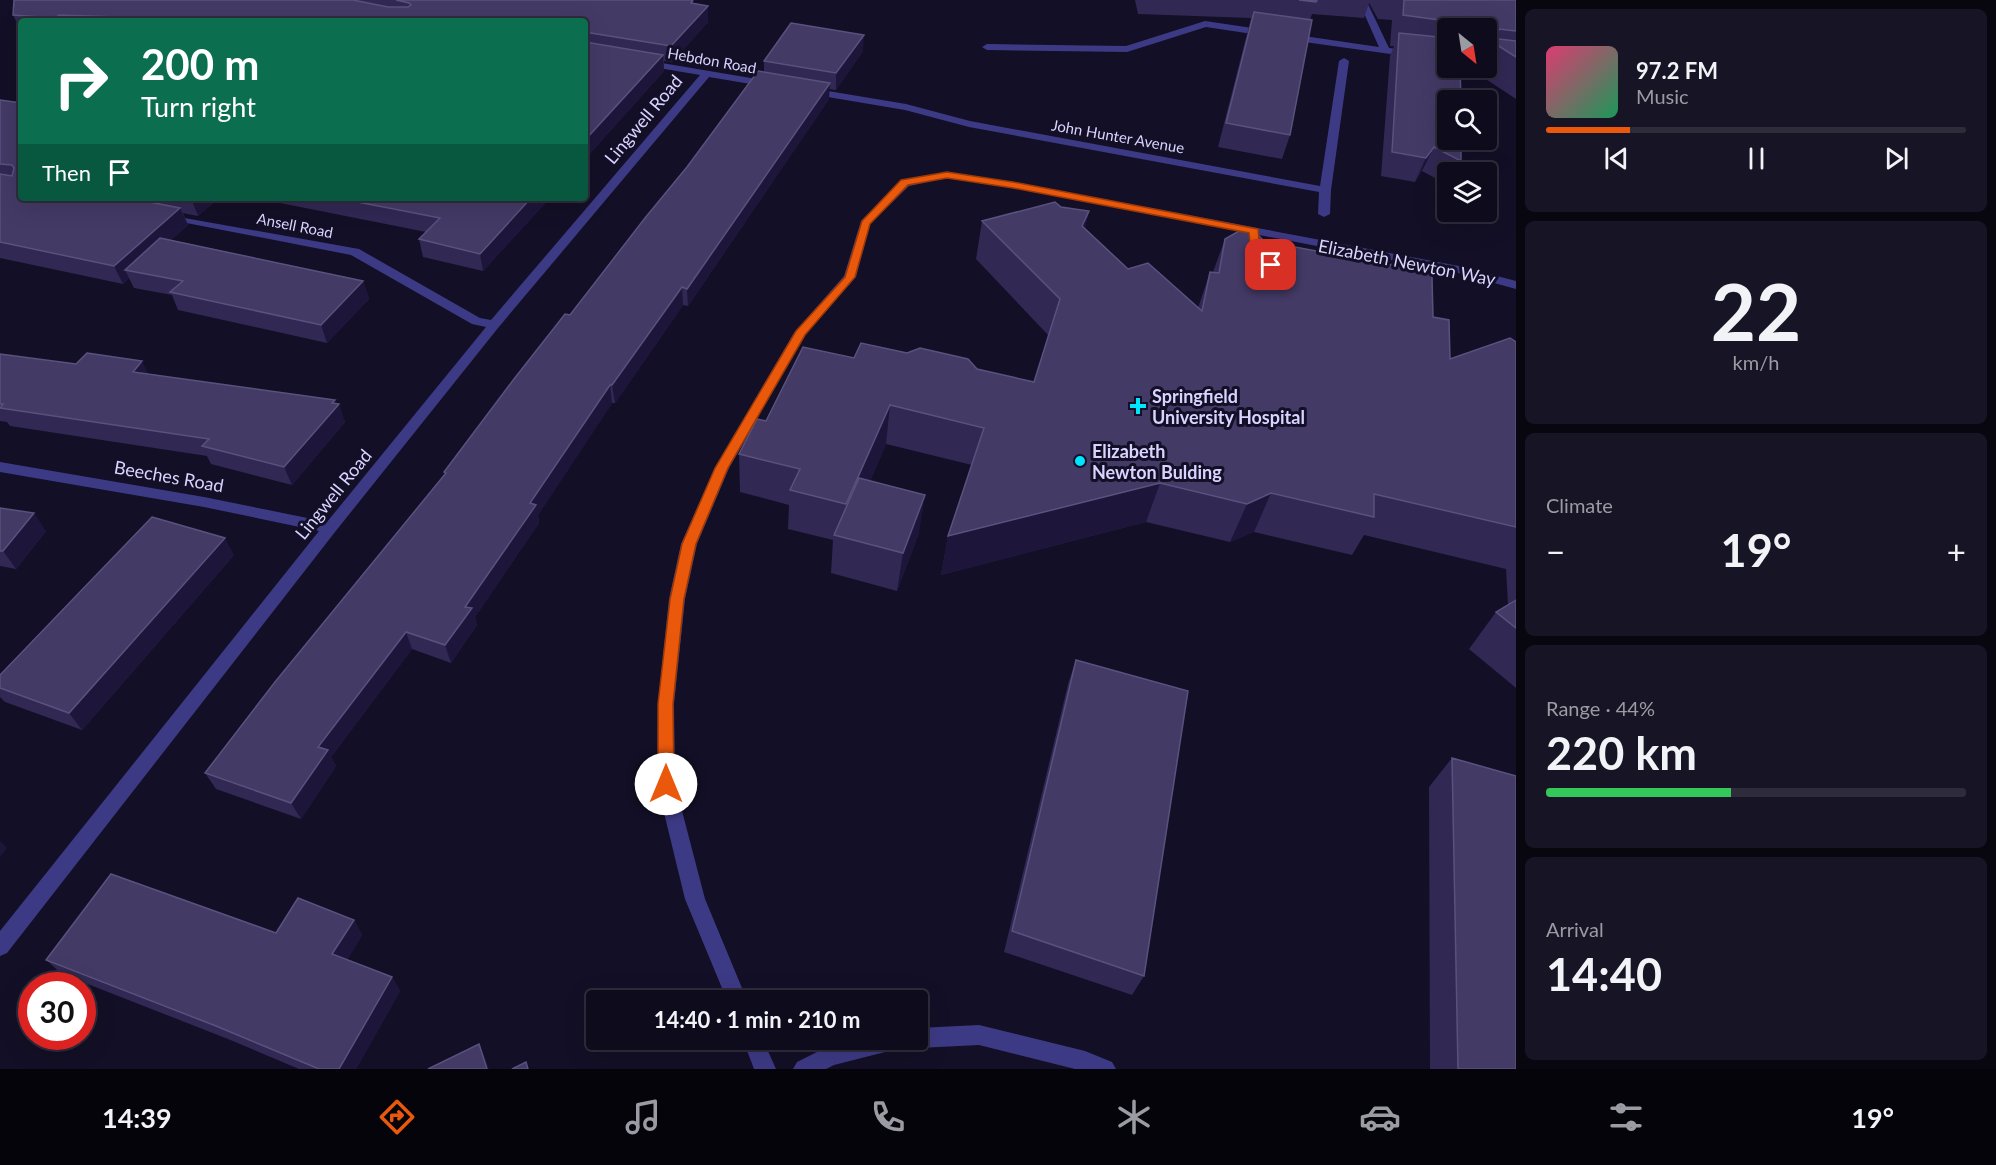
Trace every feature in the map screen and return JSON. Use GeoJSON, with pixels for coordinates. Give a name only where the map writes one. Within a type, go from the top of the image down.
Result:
{"type":"FeatureCollection","features":[{"type":"Feature","properties":{"kind":"street"},"geometry":{"type":"LineString","coordinates":[[1364,2],[1386,51]]}},
{"type":"Feature","properties":{"kind":"street"},"geometry":{"type":"LineString","coordinates":[[987,47],[1127,49],[1205,24],[1437,58]]}},
{"type":"Feature","properties":{"kind":"street"},"geometry":{"type":"LineString","coordinates":[[1098,38],[1100,49]]}},
{"type":"Feature","properties":{"kind":"street","name":"Hebdon Road"},"geometry":{"type":"LineString","coordinates":[[629,60],[777,86]]}},
{"type":"Feature","properties":{"kind":"street"},"geometry":{"type":"LineString","coordinates":[[1324,213],[1325,190],[1344,61]]}},
{"type":"Feature","properties":{"kind":"street","name":"Lingwell Road"},"geometry":{"type":"LineString","coordinates":[[0,946],[330,528],[494,326],[706,74]]}},
{"type":"Feature","properties":{"kind":"street","name":"John Hunter Avenue"},"geometry":{"type":"LineString","coordinates":[[800,89],[906,107],[969,124],[1325,190]]}},
{"type":"Feature","properties":{"kind":"street","name":"Elizabeth Newton Way"},"geometry":{"type":"LineString","coordinates":[[733,990],[695,899],[666,784],[666,704],[677,599],[689,544],[722,468],[800,333],[850,277],[865,223],[905,183],[947,175],[1013,185],[1459,270],[1516,285]]}},
{"type":"Feature","properties":{"kind":"street","name":"Ansell Road"},"geometry":{"type":"LineString","coordinates":[[156,214],[355,252],[477,321],[494,326]]}},
{"type":"Feature","properties":{"kind":"street"},"geometry":{"type":"LineString","coordinates":[[1255,231],[1255,248]]}},
{"type":"Feature","properties":{"kind":"street"},"geometry":{"type":"LineString","coordinates":[[1383,271],[1388,256]]}},
{"type":"Feature","properties":{"kind":"street","name":"Beeches Road"},"geometry":{"type":"LineString","coordinates":[[0,467],[204,502],[330,528]]}},
{"type":"Feature","properties":{"kind":"street"},"geometry":{"type":"LineString","coordinates":[[928,1038],[979,1035],[1085,1061],[1105,1069]]}},
{"type":"Feature","properties":{"kind":"street"},"geometry":{"type":"LineString","coordinates":[[757,1050],[765,1069]]}},
{"type":"Feature","properties":{"kind":"street"},"geometry":{"type":"LineString","coordinates":[[804,1069],[831,1055],[852,1050]]}},
{"type":"Feature","properties":{"kind":"building"},"geometry":{"type":"Polygon","coordinates":[[[14,0],[353,0],[388,7],[408,7],[411,5],[409,3],[396,0],[693,0],[691,3],[708,6],[671,46],[588,32],[588,18],[126,18],[59,15],[55,18],[13,15],[14,0]]]}},
{"type":"Feature","properties":{"kind":"building"},"geometry":{"type":"Polygon","coordinates":[[[1404,0],[1516,0],[1516,31],[1499,29],[1497,36],[1497,18],[1437,20],[1403,15],[1404,0]]]}},
{"type":"Feature","properties":{"kind":"building"},"geometry":{"type":"Polygon","coordinates":[[[1254,12],[1312,20],[1290,135],[1226,123],[1254,12]]]}},
{"type":"Feature","properties":{"kind":"building"},"geometry":{"type":"Polygon","coordinates":[[[791,23],[864,35],[836,73],[764,61],[791,23]]]}},
{"type":"Feature","properties":{"kind":"building"},"geometry":{"type":"Polygon","coordinates":[[[1399,33],[1437,37],[1437,78],[1460,78],[1461,90],[1437,90],[1437,149],[1434,147],[1426,158],[1392,152],[1399,33]]]}},
{"type":"Feature","properties":{"kind":"building"},"geometry":{"type":"Polygon","coordinates":[[[1497,36],[1499,39],[1516,41],[1516,57],[1497,45],[1497,36]]]}},
{"type":"Feature","properties":{"kind":"building"},"geometry":{"type":"Polygon","coordinates":[[[588,42],[663,55],[588,137],[588,42]]]}},
{"type":"Feature","properties":{"kind":"building"},"geometry":{"type":"Polygon","coordinates":[[[758,71],[830,83],[687,289],[682,287],[610,385],[530,503],[536,505],[465,607],[472,608],[445,645],[406,632],[318,747],[328,750],[291,803],[205,773],[275,682],[446,473],[444,472],[514,379],[565,314],[570,315],[687,167],[758,71]]]}},
{"type":"Feature","properties":{"kind":"building"},"geometry":{"type":"Polygon","coordinates":[[[0,100],[18,103],[18,201],[144,201],[180,208],[114,266],[0,242],[0,174],[12,176],[14,168],[12,165],[0,164],[0,100]]]}},
{"type":"Feature","properties":{"kind":"building"},"geometry":{"type":"Polygon","coordinates":[[[1440,150],[1461,150],[1461,161],[1440,150]]]}},
{"type":"Feature","properties":{"kind":"building"},"geometry":{"type":"Polygon","coordinates":[[[352,201],[528,201],[480,254],[419,239],[440,218],[352,201]]]}},
{"type":"Feature","properties":{"kind":"building"},"geometry":{"type":"Polygon","coordinates":[[[1055,202],[1061,207],[1089,211],[1082,226],[1128,269],[1148,263],[1202,311],[1210,272],[1219,273],[1225,239],[1239,231],[1257,234],[1264,241],[1390,265],[1399,261],[1418,265],[1432,277],[1433,317],[1449,320],[1450,359],[1510,338],[1516,342],[1516,527],[1374,494],[1374,517],[1271,493],[1247,504],[1160,483],[948,536],[984,428],[890,405],[846,504],[790,490],[800,469],[739,454],[757,419],[766,421],[803,347],[854,358],[861,343],[907,353],[920,348],[968,359],[977,369],[1034,382],[1060,299],[982,221],[1055,202]]]}},
{"type":"Feature","properties":{"kind":"building"},"geometry":{"type":"Polygon","coordinates":[[[160,238],[363,281],[321,325],[170,292],[183,281],[125,270],[160,238]]]}},
{"type":"Feature","properties":{"kind":"building"},"geometry":{"type":"Polygon","coordinates":[[[87,353],[142,361],[133,372],[335,400],[332,403],[339,404],[284,467],[202,446],[209,439],[0,408],[3,404],[0,404],[0,354],[76,364],[87,353]]]}},
{"type":"Feature","properties":{"kind":"building"},"geometry":{"type":"Polygon","coordinates":[[[859,478],[925,495],[903,553],[834,535],[859,478]]]}},
{"type":"Feature","properties":{"kind":"building"},"geometry":{"type":"Polygon","coordinates":[[[0,508],[34,513],[3,551],[0,551],[0,508]]]}},
{"type":"Feature","properties":{"kind":"building"},"geometry":{"type":"Polygon","coordinates":[[[152,517],[225,538],[69,713],[0,688],[0,675],[152,517]]]}},
{"type":"Feature","properties":{"kind":"building"},"geometry":{"type":"Polygon","coordinates":[[[1516,600],[1516,628],[1496,612],[1516,600]]]}},
{"type":"Feature","properties":{"kind":"building"},"geometry":{"type":"Polygon","coordinates":[[[1076,660],[1188,691],[1144,976],[1012,931],[1076,660]]]}},
{"type":"Feature","properties":{"kind":"building"},"geometry":{"type":"Polygon","coordinates":[[[1452,758],[1516,776],[1516,1069],[1458,1069],[1452,758]]]}},
{"type":"Feature","properties":{"kind":"building"},"geometry":{"type":"Polygon","coordinates":[[[111,874],[276,933],[298,898],[354,920],[332,954],[392,977],[339,1069],[319,1069],[96,979],[96,972],[77,972],[46,960],[111,874]]]}},
{"type":"Feature","properties":{"kind":"building"},"geometry":{"type":"Polygon","coordinates":[[[479,1044],[487,1069],[428,1069],[479,1044]]]}},
{"type":"Feature","properties":{"kind":"building"},"geometry":{"type":"Polygon","coordinates":[[[526,1062],[528,1069],[512,1069],[526,1062]]]}},
{"type":"Feature","properties":{"kind":"place","name":"Springfield University Hospital"},"geometry":{"type":"Point","coordinates":[1138,406]}},
{"type":"Feature","properties":{"kind":"place","name":"Elizabeth Newton Bulding"},"geometry":{"type":"Point","coordinates":[1080,461]}},
{"type":"Feature","properties":{"kind":"route"},"geometry":{"type":"LineString","coordinates":[[666,784],[666,704],[677,599],[689,544],[722,468],[800,333],[850,277],[865,223],[905,183],[947,175],[1013,185],[1255,231],[1255,248],[1259,257],[1271,265]]}}]}
